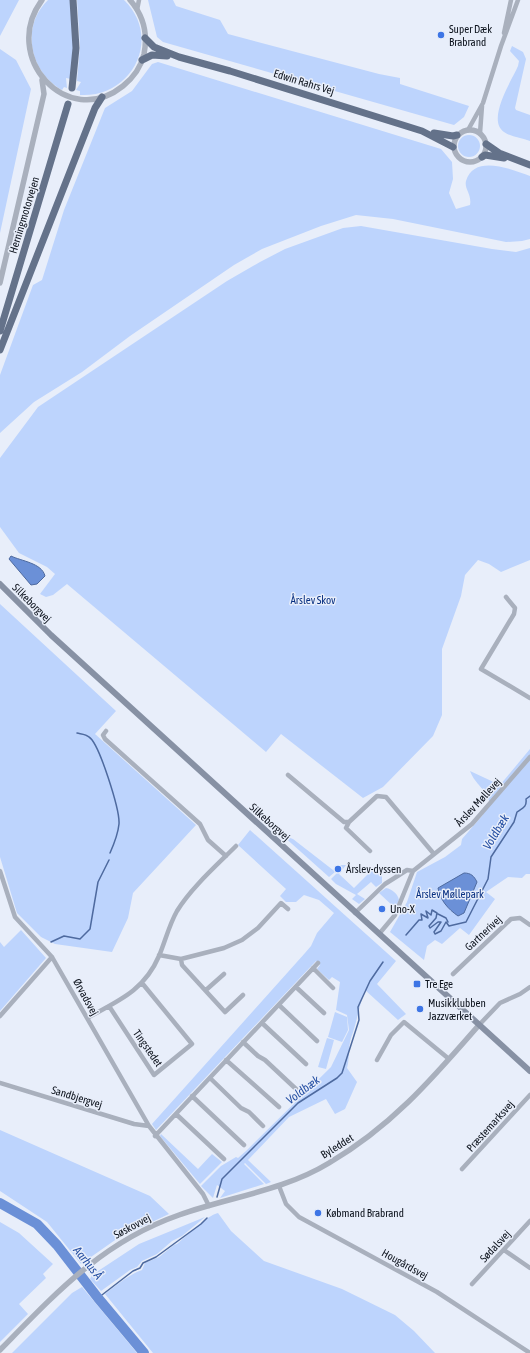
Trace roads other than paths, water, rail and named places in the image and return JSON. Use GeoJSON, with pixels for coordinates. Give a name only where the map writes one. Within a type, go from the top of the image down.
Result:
{"type":"FeatureCollection","features":[{"type":"Feature","properties":{"kind":"highway"},"geometry":{"type":"LineString","coordinates":[[72,88],[76,48],[73,0]]}},
{"type":"Feature","properties":{"kind":"highway"},"geometry":{"type":"LineString","coordinates":[[145,38],[154,47],[179,57]]}},
{"type":"Feature","properties":{"kind":"highway"},"geometry":{"type":"LineString","coordinates":[[142,60],[152,55],[179,57]]}},
{"type":"Feature","properties":{"kind":"highway","name":"Edwin Rahrs Vej"},"geometry":{"type":"LineString","coordinates":[[179,57],[230,71],[422,131]]}},
{"type":"Feature","properties":{"kind":"highway"},"geometry":{"type":"LineString","coordinates":[[0,350],[95,108],[102,97]]}},
{"type":"Feature","properties":{"kind":"highway","name":"Herningmotorvejen"},"geometry":{"type":"LineString","coordinates":[[0,331],[68,104]]}},
{"type":"Feature","properties":{"kind":"highway"},"geometry":{"type":"LineString","coordinates":[[422,131],[453,136],[458,135]]}},
{"type":"Feature","properties":{"kind":"highway"},"geometry":{"type":"LineString","coordinates":[[422,131],[453,147]]}},
{"type":"Feature","properties":{"kind":"highway"},"geometry":{"type":"LineString","coordinates":[[486,144],[514,160]]}},
{"type":"Feature","properties":{"kind":"highway"},"geometry":{"type":"LineString","coordinates":[[482,157],[492,156],[530,165]]}},
{"type":"Feature","properties":{"kind":"main road","name":"Silkeborgvej"},"geometry":{"type":"LineString","coordinates":[[0,584],[51,635],[530,1071]]}},
{"type":"Feature","properties":{"kind":"street"},"geometry":{"type":"LineString","coordinates":[[42,0],[32,16],[27,39],[29,57],[41,78],[55,90],[72,97],[90,99],[102,97],[116,91],[128,82],[142,60],[145,38],[144,26],[138,10],[130,0]]}},
{"type":"Feature","properties":{"kind":"street"},"geometry":{"type":"LineString","coordinates":[[138,10],[139,0]]}},
{"type":"Feature","properties":{"kind":"street"},"geometry":{"type":"LineString","coordinates":[[501,46],[511,0]]}},
{"type":"Feature","properties":{"kind":"street"},"geometry":{"type":"LineString","coordinates":[[483,103],[480,133],[486,144],[482,157],[473,162],[464,161],[457,156],[453,147],[458,135],[468,130],[483,103],[501,46],[518,0]]}},
{"type":"Feature","properties":{"kind":"street","name":"Herningmotorvejen"},"geometry":{"type":"LineString","coordinates":[[0,283],[44,94],[44,87],[41,78]]}},
{"type":"Feature","properties":{"kind":"street"},"geometry":{"type":"LineString","coordinates":[[468,130],[480,133]]}},
{"type":"Feature","properties":{"kind":"street"},"geometry":{"type":"LineString","coordinates":[[506,597],[515,608],[514,614],[481,669],[530,698]]}},
{"type":"Feature","properties":{"kind":"street"},"geometry":{"type":"LineString","coordinates":[[106,731],[103,735],[105,739],[200,824],[208,840],[226,856]]}},
{"type":"Feature","properties":{"kind":"street","name":"Årslev Møllevej"},"geometry":{"type":"LineString","coordinates":[[379,934],[395,915],[413,871],[472,824],[530,757]]}},
{"type":"Feature","properties":{"kind":"street"},"geometry":{"type":"LineString","coordinates":[[288,775],[344,822],[349,822]]}},
{"type":"Feature","properties":{"kind":"street"},"geometry":{"type":"LineString","coordinates":[[370,851],[346,828],[349,822],[377,796],[386,797],[434,854]]}},
{"type":"Feature","properties":{"kind":"street"},"geometry":{"type":"LineString","coordinates":[[87,1018],[125,998],[150,974],[181,907],[236,846]]}},
{"type":"Feature","properties":{"kind":"street","name":"Årslev Møllevej"},"geometry":{"type":"LineString","coordinates":[[356,912],[385,884],[407,870],[413,871]]}},
{"type":"Feature","properties":{"kind":"street","name":"Ørvadsvej"},"geometry":{"type":"LineString","coordinates":[[0,871],[15,917],[52,957],[155,1136],[203,1194],[209,1206]]}},
{"type":"Feature","properties":{"kind":"street"},"geometry":{"type":"LineString","coordinates":[[159,955],[181,959],[202,955],[242,940],[258,928],[281,903],[288,909]]}},
{"type":"Feature","properties":{"kind":"street","name":"Gartnerivej"},"geometry":{"type":"LineString","coordinates":[[453,974],[510,919],[520,918],[530,925]]}},
{"type":"Feature","properties":{"kind":"street"},"geometry":{"type":"LineString","coordinates":[[0,1016],[52,957]]}},
{"type":"Feature","properties":{"kind":"street"},"geometry":{"type":"LineString","coordinates":[[181,959],[182,965],[225,1012],[243,995]]}},
{"type":"Feature","properties":{"kind":"street"},"geometry":{"type":"LineString","coordinates":[[155,1136],[318,963]]}},
{"type":"Feature","properties":{"kind":"street"},"geometry":{"type":"LineString","coordinates":[[313,968],[332,988]]}},
{"type":"Feature","properties":{"kind":"street"},"geometry":{"type":"LineString","coordinates":[[206,990],[224,974]]}},
{"type":"Feature","properties":{"kind":"street","name":"Tingstedet"},"geometry":{"type":"LineString","coordinates":[[109,1006],[154,1075],[192,1044],[142,983]]}},
{"type":"Feature","properties":{"kind":"street"},"geometry":{"type":"LineString","coordinates":[[479,1025],[500,1003],[520,994],[530,986]]}},
{"type":"Feature","properties":{"kind":"street"},"geometry":{"type":"LineString","coordinates":[[296,987],[324,1013]]}},
{"type":"Feature","properties":{"kind":"street"},"geometry":{"type":"LineString","coordinates":[[279,1005],[317,1041]]}},
{"type":"Feature","properties":{"kind":"street"},"geometry":{"type":"LineString","coordinates":[[377,1060],[391,1035],[404,1022],[449,1059]]}},
{"type":"Feature","properties":{"kind":"street"},"geometry":{"type":"LineString","coordinates":[[262,1023],[306,1064]]}},
{"type":"Feature","properties":{"kind":"street","name":"Byleddet"},"geometry":{"type":"LineString","coordinates":[[209,1206],[279,1186],[328,1164],[363,1142],[409,1103],[479,1025]]}},
{"type":"Feature","properties":{"kind":"street"},"geometry":{"type":"LineString","coordinates":[[243,1042],[296,1089]]}},
{"type":"Feature","properties":{"kind":"street"},"geometry":{"type":"LineString","coordinates":[[226,1060],[279,1107]]}},
{"type":"Feature","properties":{"kind":"street"},"geometry":{"type":"LineString","coordinates":[[210,1078],[241,1108],[249,1112],[263,1126]]}},
{"type":"Feature","properties":{"kind":"street","name":"Sandbjergvej"},"geometry":{"type":"LineString","coordinates":[[0,1083],[134,1124],[149,1126]]}},
{"type":"Feature","properties":{"kind":"street","name":"Præstemarksvej"},"geometry":{"type":"LineString","coordinates":[[462,1169],[530,1095]]}},
{"type":"Feature","properties":{"kind":"street"},"geometry":{"type":"LineString","coordinates":[[192,1096],[244,1145]]}},
{"type":"Feature","properties":{"kind":"street"},"geometry":{"type":"LineString","coordinates":[[176,1114],[224,1159]]}},
{"type":"Feature","properties":{"kind":"street","name":"Hougårdsvej"},"geometry":{"type":"LineString","coordinates":[[279,1186],[286,1204],[298,1217],[423,1284],[530,1352]]}},
{"type":"Feature","properties":{"kind":"street","name":"Søskovvej"},"geometry":{"type":"LineString","coordinates":[[0,1350],[86,1266],[117,1245],[149,1228],[177,1216],[209,1206]]}},
{"type":"Feature","properties":{"kind":"street","name":"Sødalsvej"},"geometry":{"type":"LineString","coordinates":[[472,1284],[530,1221]]}},
{"type":"Feature","properties":{"kind":"street"},"geometry":{"type":"LineString","coordinates":[[504,1250],[530,1268]]}},
{"type":"Feature","properties":{"kind":"water"},"geometry":{"type":"Polygon","coordinates":[[[11,556],[36,565],[45,576],[37,584],[31,585],[9,559],[11,556]]]}},
{"type":"Feature","properties":{"kind":"water"},"geometry":{"type":"Polygon","coordinates":[[[464,873],[472,875],[477,882],[464,913],[458,916],[445,904],[438,888],[464,873]]]}},
{"type":"Feature","properties":{"kind":"waterway"},"geometry":{"type":"LineString","coordinates":[[77,733],[86,735],[93,742],[103,763],[113,792],[119,824],[117,835],[110,853]]}},
{"type":"Feature","properties":{"kind":"waterway","name":"Voldbæk"},"geometry":{"type":"LineString","coordinates":[[406,935],[419,920],[422,920],[421,914],[428,918],[426,911],[431,915],[432,910],[437,913],[436,918],[429,926],[430,928],[438,922],[441,922],[434,932],[435,934],[441,931],[446,922],[449,926],[466,922],[488,879],[491,857],[514,822],[517,812],[524,807],[526,804],[526,799],[530,796]]}},
{"type":"Feature","properties":{"kind":"waterway"},"geometry":{"type":"LineString","coordinates":[[51,942],[64,936],[80,939],[90,929],[98,882],[109,860]]}},
{"type":"Feature","properties":{"kind":"waterway"},"geometry":{"type":"LineString","coordinates":[[438,914],[446,918],[448,922]]}},
{"type":"Feature","properties":{"kind":"waterway","name":"Voldbæk"},"geometry":{"type":"LineString","coordinates":[[217,1197],[222,1179],[298,1103],[337,1078],[342,1073],[359,1020],[358,1007],[370,981],[383,962]]}},
{"type":"Feature","properties":{"kind":"waterway","name":"Aarhus Å"},"geometry":{"type":"LineString","coordinates":[[0,1203],[37,1224],[57,1245],[98,1298],[144,1353]]}},
{"type":"Feature","properties":{"kind":"waterway","name":"Voldbæk"},"geometry":{"type":"LineString","coordinates":[[98,1298],[133,1271],[140,1268],[143,1263],[156,1257],[207,1218]]}},
{"type":"Feature","properties":{"kind":"place","name":"Super Dæk Brabrand"},"geometry":{"type":"Point","coordinates":[441,35]}},
{"type":"Feature","properties":{"kind":"place","name":"Årslev-dyssen"},"geometry":{"type":"Point","coordinates":[338,869]}},
{"type":"Feature","properties":{"kind":"place","name":"Uno-X"},"geometry":{"type":"Point","coordinates":[382,909]}},
{"type":"Feature","properties":{"kind":"place","name":"Tre Ege"},"geometry":{"type":"Point","coordinates":[417,984]}},
{"type":"Feature","properties":{"kind":"place","name":"Musikklubben Jazzværket"},"geometry":{"type":"Point","coordinates":[420,1009]}},
{"type":"Feature","properties":{"kind":"place","name":"Købmand Brabrand"},"geometry":{"type":"Point","coordinates":[318,1213]}},
{"type":"Feature","properties":{"kind":"park label","name":"Årslev Skov"},"geometry":{"type":"Point","coordinates":[313,600]}},
{"type":"Feature","properties":{"kind":"park label","name":"Årslev Møllepark"},"geometry":{"type":"Point","coordinates":[450,894]}}]}
